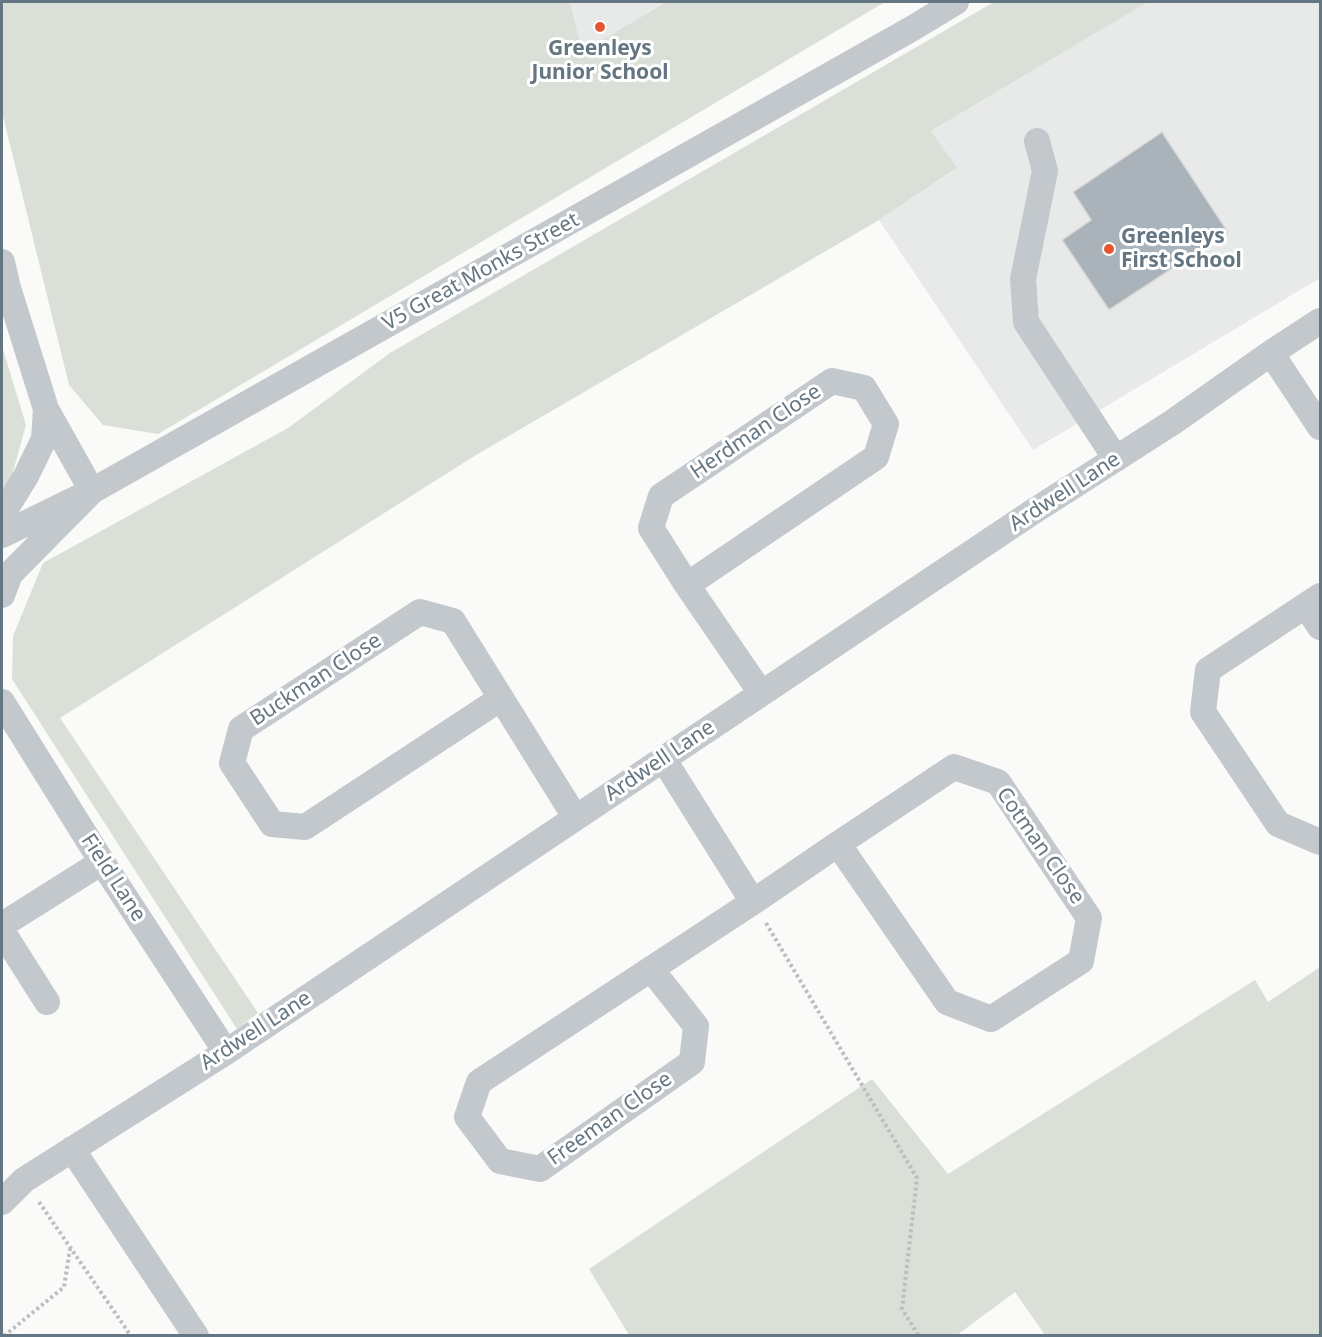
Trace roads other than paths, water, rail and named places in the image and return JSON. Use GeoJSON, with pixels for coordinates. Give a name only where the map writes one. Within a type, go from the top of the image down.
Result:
{"type":"FeatureCollection","features":[{"type":"Feature","properties":{"kind":"street","name":"V5 Great Monks Street"},"geometry":{"type":"LineString","coordinates":[[2,535],[92,491],[956,2]]}},
{"type":"Feature","properties":{"kind":"street"},"geometry":{"type":"LineString","coordinates":[[1037,141],[1045,171],[1023,279],[1026,322],[1116,459]]}},
{"type":"Feature","properties":{"kind":"street"},"geometry":{"type":"LineString","coordinates":[[2,262],[4,290],[46,409],[92,491],[10,574],[2,595]]}},
{"type":"Feature","properties":{"kind":"street","name":"Ardwell Lane"},"geometry":{"type":"LineString","coordinates":[[2,1202],[24,1180],[226,1052],[1320,321]]}},
{"type":"Feature","properties":{"kind":"street"},"geometry":{"type":"LineString","coordinates":[[1271,353],[1320,427]]}},
{"type":"Feature","properties":{"kind":"street","name":"Herdman Close"},"geometry":{"type":"LineString","coordinates":[[687,585],[876,457],[886,424],[864,388],[832,381],[661,496],[651,528],[687,585],[761,693]]}},
{"type":"Feature","properties":{"kind":"street"},"geometry":{"type":"LineString","coordinates":[[2,515],[26,476],[44,439],[46,409]]}},
{"type":"Feature","properties":{"kind":"street"},"geometry":{"type":"LineString","coordinates":[[1320,627],[1313,601],[1208,670],[1203,712],[1278,824],[1320,843]]}},
{"type":"Feature","properties":{"kind":"street","name":"Buckman Close"},"geometry":{"type":"LineString","coordinates":[[500,699],[305,827],[272,824],[232,763],[241,729],[420,612],[453,621],[575,817]]}},
{"type":"Feature","properties":{"kind":"street","name":"Field Lane"},"geometry":{"type":"LineString","coordinates":[[2,702],[102,862],[226,1052]]}},
{"type":"Feature","properties":{"kind":"street"},"geometry":{"type":"LineString","coordinates":[[664,760],[753,902]]}},
{"type":"Feature","properties":{"kind":"street","name":"Cotman Close"},"geometry":{"type":"LineString","coordinates":[[753,902],[838,844],[954,767],[998,782],[1089,918],[1081,961],[991,1019],[947,1002],[838,844]]}},
{"type":"Feature","properties":{"kind":"street"},"geometry":{"type":"LineString","coordinates":[[2,925],[102,862]]}},
{"type":"Feature","properties":{"kind":"street","name":"Freeman Close"},"geometry":{"type":"LineString","coordinates":[[651,969],[696,1026],[692,1062],[540,1169],[500,1161],[467,1117],[479,1082],[651,969],[753,902]]}},
{"type":"Feature","properties":{"kind":"street"},"geometry":{"type":"LineString","coordinates":[[2,932],[47,1002]]}},
{"type":"Feature","properties":{"kind":"street"},"geometry":{"type":"LineString","coordinates":[[72,1149],[196,1335]]}},
{"type":"Feature","properties":{"kind":"place","name":"Greenleys Junior School"},"geometry":{"type":"Point","coordinates":[600,27]}},
{"type":"Feature","properties":{"kind":"place","name":"Greenleys First School"},"geometry":{"type":"Point","coordinates":[1109,249]}}]}
